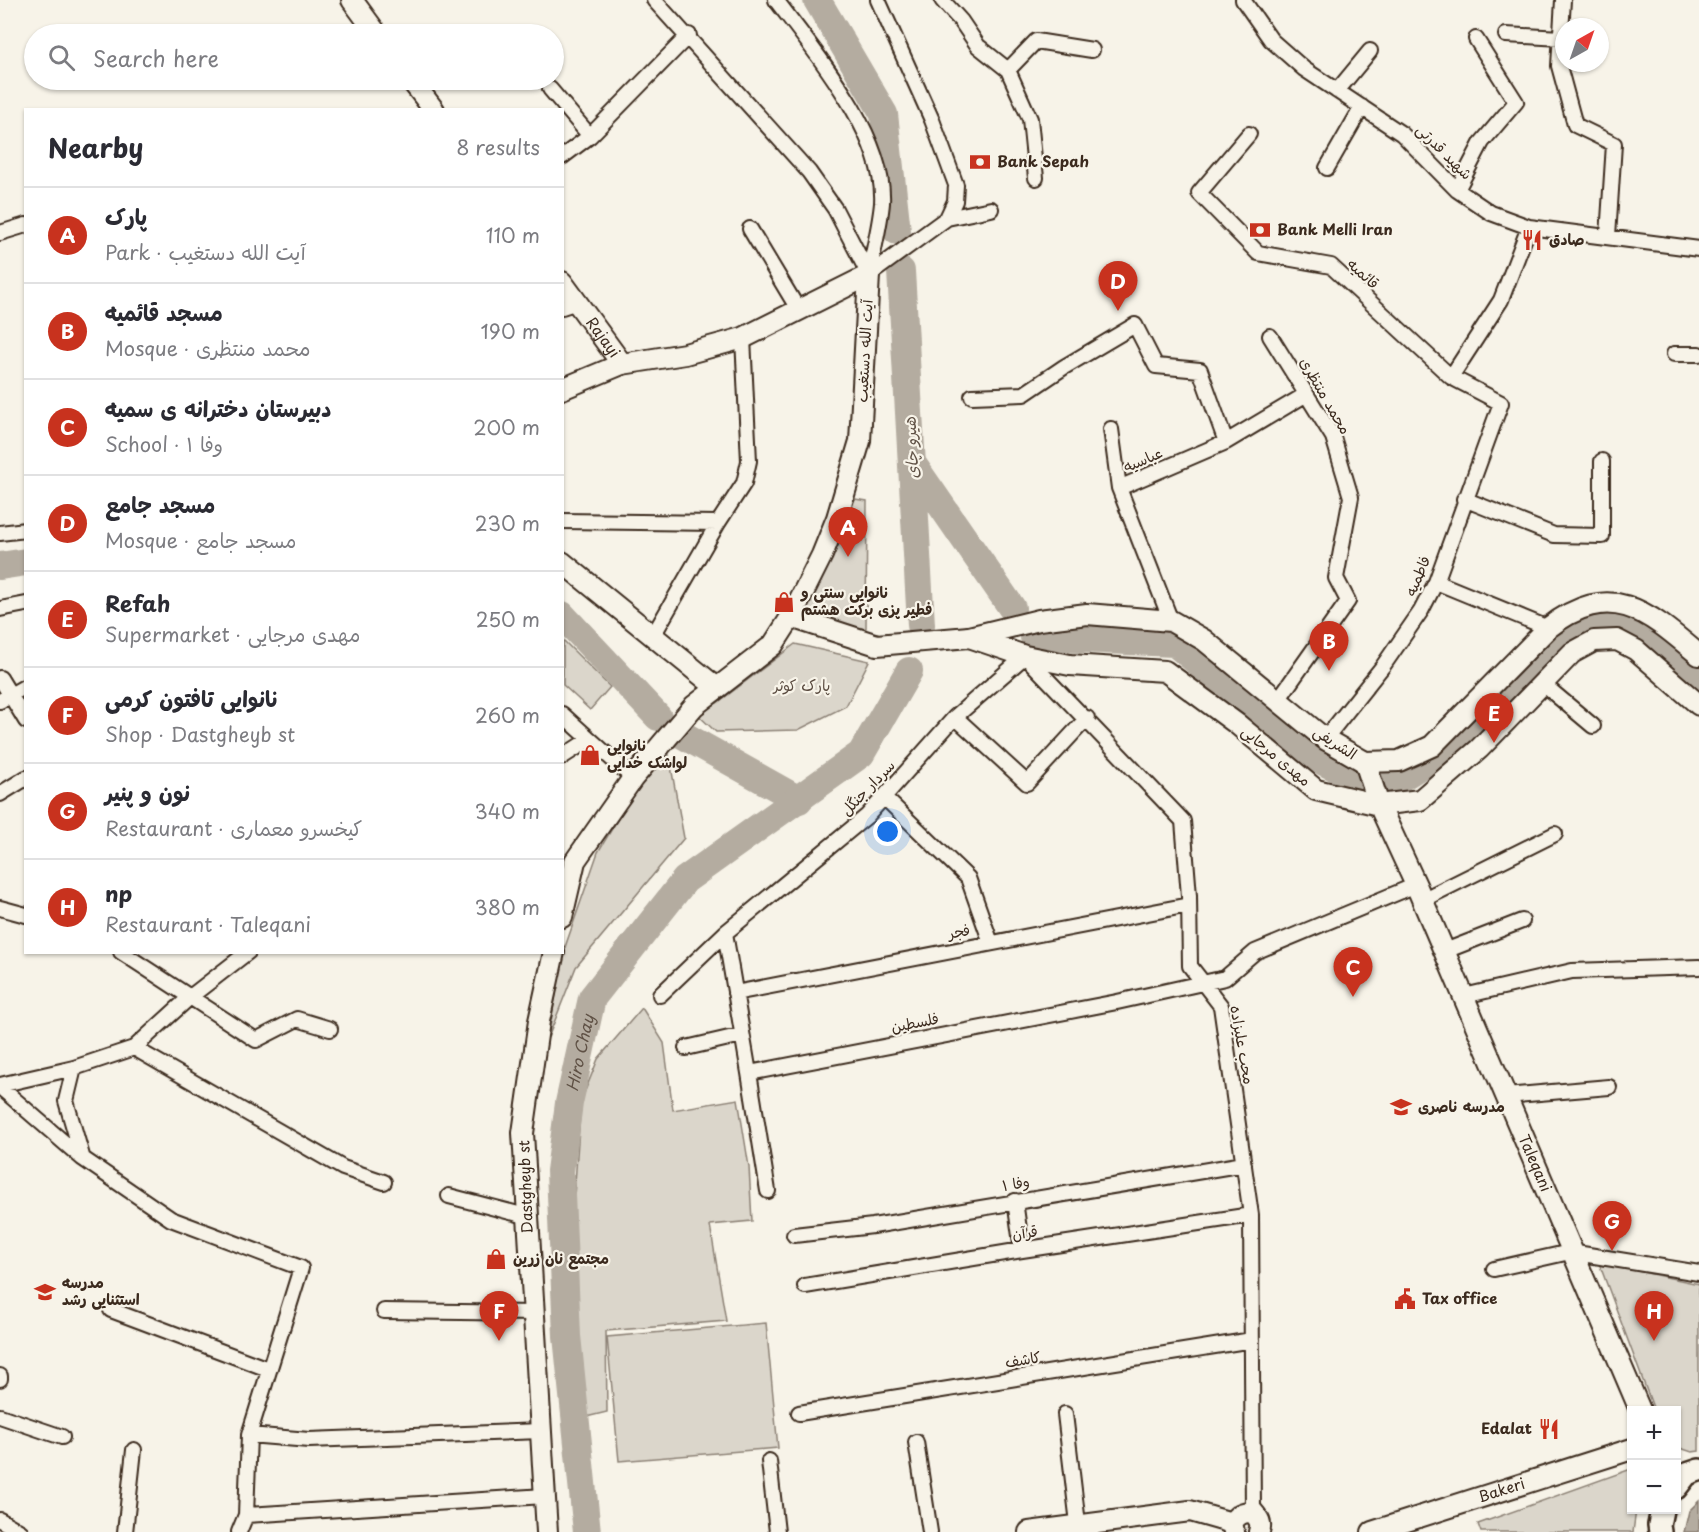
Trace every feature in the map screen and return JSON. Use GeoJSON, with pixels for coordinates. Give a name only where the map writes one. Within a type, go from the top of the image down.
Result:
{"type":"FeatureCollection","features":[{"type":"Feature","properties":{"kind":"main road"},"geometry":{"type":"LineString","coordinates":[[352,0],[370,24]]}},
{"type":"Feature","properties":{"kind":"main road"},"geometry":{"type":"LineString","coordinates":[[419,90],[432,108]]}},
{"type":"Feature","properties":{"kind":"main road"},"geometry":{"type":"LineString","coordinates":[[564,388],[622,364],[685,354],[743,338],[869,274]]}},
{"type":"Feature","properties":{"kind":"main road","name":"آیت الله دستغیب"},"geometry":{"type":"LineString","coordinates":[[633,778],[694,706],[773,645],[791,618],[837,518],[861,441],[869,274]]}},
{"type":"Feature","properties":{"kind":"main road","name":"Rajayi"},"geometry":{"type":"LineString","coordinates":[[564,288],[570,304],[622,364]]}},
{"type":"Feature","properties":{"kind":"main road"},"geometry":{"type":"LineString","coordinates":[[564,564],[654,634],[717,688]]}},
{"type":"Feature","properties":{"kind":"main road","name":"الشریفی"},"geometry":{"type":"LineString","coordinates":[[969,638],[1039,620],[1087,614],[1171,621],[1204,640],[1325,739],[1365,762],[1399,761],[1432,746],[1548,628],[1566,615],[1588,605],[1619,603],[1643,611],[1699,655]]}},
{"type":"Feature","properties":{"kind":"main road"},"geometry":{"type":"LineString","coordinates":[[791,618],[877,645],[969,638]]}},
{"type":"Feature","properties":{"kind":"main road","name":"مهدی مرجایی"},"geometry":{"type":"LineString","coordinates":[[969,638],[1025,656],[1070,665],[1165,671],[1237,724],[1316,790],[1379,805],[1419,800],[1479,749],[1572,653],[1594,641],[1617,640],[1636,650],[1699,705]]}},
{"type":"Feature","properties":{"kind":"main road","name":"Taleqani"},"geometry":{"type":"LineString","coordinates":[[1365,762],[1379,805],[1445,951],[1570,1252],[1638,1406]]}},
{"type":"Feature","properties":{"kind":"main road"},"geometry":{"type":"LineString","coordinates":[[564,908],[575,861],[633,778]]}},
{"type":"Feature","properties":{"kind":"main road","name":"Dastgheyb st"},"geometry":{"type":"LineString","coordinates":[[547,1532],[526,1216],[523,1133],[539,1021],[552,954]]}},
{"type":"Feature","properties":{"kind":"main road","name":"Bakeri"},"geometry":{"type":"LineString","coordinates":[[1372,1532],[1627,1451]]}},
{"type":"Feature","properties":{"kind":"main road"},"geometry":{"type":"LineString","coordinates":[[1681,1482],[1687,1474],[1699,1470]]}},
{"type":"Feature","properties":{"kind":"main road"},"geometry":{"type":"LineString","coordinates":[[1029,1532],[1078,1528],[1190,1511],[1233,1528],[1237,1515],[1253,1512],[1261,1525],[1259,1532]]}},
{"type":"Feature","properties":{"kind":"main road"},"geometry":{"type":"LineString","coordinates":[[1660,1532],[1661,1514]]}},
{"type":"Feature","properties":{"kind":"street"},"geometry":{"type":"LineString","coordinates":[[654,0],[689,35],[809,172],[835,208],[869,274],[948,218],[991,209]]}},
{"type":"Feature","properties":{"kind":"street","name":"آیت الله دستغیب"},"geometry":{"type":"LineString","coordinates":[[776,0],[863,124],[877,157],[882,201],[869,274]]}},
{"type":"Feature","properties":{"kind":"street"},"geometry":{"type":"LineString","coordinates":[[878,0],[932,120],[956,185],[955,201],[948,218]]}},
{"type":"Feature","properties":{"kind":"street"},"geometry":{"type":"LineString","coordinates":[[942,0],[961,21],[978,46],[1008,70],[1030,119],[1036,178]]}},
{"type":"Feature","properties":{"kind":"street","name":"شهید قدرتی"},"geometry":{"type":"LineString","coordinates":[[1243,0],[1271,40],[1304,69],[1402,134],[1457,190],[1491,213],[1529,228],[1699,249]]}},
{"type":"Feature","properties":{"kind":"street"},"geometry":{"type":"LineString","coordinates":[[1562,18],[1563,0]]}},
{"type":"Feature","properties":{"kind":"street"},"geometry":{"type":"LineString","coordinates":[[564,156],[590,136],[689,35]]}},
{"type":"Feature","properties":{"kind":"street"},"geometry":{"type":"LineString","coordinates":[[1506,35],[1555,38]]}},
{"type":"Feature","properties":{"kind":"street"},"geometry":{"type":"LineString","coordinates":[[1457,190],[1482,142],[1516,102],[1476,39]]}},
{"type":"Feature","properties":{"kind":"street"},"geometry":{"type":"LineString","coordinates":[[1008,70],[1036,41],[1092,50]]}},
{"type":"Feature","properties":{"kind":"street"},"geometry":{"type":"LineString","coordinates":[[1337,91],[1370,51]]}},
{"type":"Feature","properties":{"kind":"street"},"geometry":{"type":"LineString","coordinates":[[1561,72],[1575,125],[1614,144],[1608,236]]}},
{"type":"Feature","properties":{"kind":"street"},"geometry":{"type":"LineString","coordinates":[[551,90],[590,136]]}},
{"type":"Feature","properties":{"kind":"street"},"geometry":{"type":"LineString","coordinates":[[1328,168],[1362,107]]}},
{"type":"Feature","properties":{"kind":"street","name":"قائمیه"},"geometry":{"type":"LineString","coordinates":[[1249,134],[1199,193],[1258,253],[1330,266],[1451,376],[1501,404]]}},
{"type":"Feature","properties":{"kind":"street"},"geometry":{"type":"LineString","coordinates":[[0,233],[24,226]]}},
{"type":"Feature","properties":{"kind":"street"},"geometry":{"type":"LineString","coordinates":[[1451,376],[1501,300],[1529,228]]}},
{"type":"Feature","properties":{"kind":"street"},"geometry":{"type":"LineString","coordinates":[[750,229],[798,309]]}},
{"type":"Feature","properties":{"kind":"street"},"geometry":{"type":"LineString","coordinates":[[972,396],[1024,394],[1064,367],[1135,325],[1156,366],[1200,370],[1226,442]]}},
{"type":"Feature","properties":{"kind":"street","name":"محمد منتظری"},"geometry":{"type":"LineString","coordinates":[[1270,336],[1332,437],[1351,497],[1336,578],[1348,601],[1278,700]]}},
{"type":"Feature","properties":{"kind":"street"},"geometry":{"type":"LineString","coordinates":[[654,634],[718,523],[744,483],[749,461],[743,338]]}},
{"type":"Feature","properties":{"kind":"street"},"geometry":{"type":"LineString","coordinates":[[1674,354],[1699,354]]}},
{"type":"Feature","properties":{"kind":"street","name":"عباسیه"},"geometry":{"type":"LineString","coordinates":[[1171,621],[1119,488],[1226,442],[1305,395]]}},
{"type":"Feature","properties":{"kind":"street","name":"فاطمیه"},"geometry":{"type":"LineString","coordinates":[[1325,739],[1383,666],[1421,611],[1436,582],[1464,499],[1501,404]]}},
{"type":"Feature","properties":{"kind":"street"},"geometry":{"type":"LineString","coordinates":[[1111,429],[1119,488]]}},
{"type":"Feature","properties":{"kind":"street"},"geometry":{"type":"LineString","coordinates":[[1464,499],[1554,535],[1602,536],[1602,461]]}},
{"type":"Feature","properties":{"kind":"street"},"geometry":{"type":"LineString","coordinates":[[564,521],[718,523]]}},
{"type":"Feature","properties":{"kind":"street"},"geometry":{"type":"LineString","coordinates":[[0,533],[24,530]]}},
{"type":"Feature","properties":{"kind":"street"},"geometry":{"type":"LineString","coordinates":[[1436,582],[1548,628]]}},
{"type":"Feature","properties":{"kind":"street"},"geometry":{"type":"LineString","coordinates":[[0,609],[24,604]]}},
{"type":"Feature","properties":{"kind":"street","name":"سردار جنگل"},"geometry":{"type":"LineString","coordinates":[[660,995],[725,933],[867,816],[955,717],[1025,656]]}},
{"type":"Feature","properties":{"kind":"street","name":"محب علیزاده"},"geometry":{"type":"LineString","coordinates":[[1025,656],[1087,718],[1183,821],[1189,905],[1190,966],[1221,1006],[1251,1215],[1253,1512]]}},
{"type":"Feature","properties":{"kind":"street"},"geometry":{"type":"LineString","coordinates":[[0,678],[5,697],[24,719]]}},
{"type":"Feature","properties":{"kind":"street"},"geometry":{"type":"LineString","coordinates":[[1543,684],[1593,726]]}},
{"type":"Feature","properties":{"kind":"street"},"geometry":{"type":"LineString","coordinates":[[5,697],[24,687]]}},
{"type":"Feature","properties":{"kind":"street"},"geometry":{"type":"LineString","coordinates":[[564,716],[633,778]]}},
{"type":"Feature","properties":{"kind":"street"},"geometry":{"type":"LineString","coordinates":[[955,717],[1027,783],[1087,718]]}},
{"type":"Feature","properties":{"kind":"street"},"geometry":{"type":"LineString","coordinates":[[564,756],[590,740]]}},
{"type":"Feature","properties":{"kind":"street"},"geometry":{"type":"LineString","coordinates":[[0,794],[24,779]]}},
{"type":"Feature","properties":{"kind":"street"},"geometry":{"type":"LineString","coordinates":[[884,797],[968,878],[990,943]]}},
{"type":"Feature","properties":{"kind":"street"},"geometry":{"type":"LineString","coordinates":[[1419,893],[1555,834]]}},
{"type":"Feature","properties":{"kind":"street","name":"فلسطین"},"geometry":{"type":"LineString","coordinates":[[749,1073],[1117,1002],[1225,978],[1255,952],[1419,893]]}},
{"type":"Feature","properties":{"kind":"street","name":"فجر"},"geometry":{"type":"LineString","coordinates":[[735,993],[1189,905]]}},
{"type":"Feature","properties":{"kind":"street"},"geometry":{"type":"LineString","coordinates":[[0,908],[24,914]]}},
{"type":"Feature","properties":{"kind":"street"},"geometry":{"type":"LineString","coordinates":[[1445,951],[1522,921]]}},
{"type":"Feature","properties":{"kind":"street"},"geometry":{"type":"LineString","coordinates":[[725,933],[768,1191]]}},
{"type":"Feature","properties":{"kind":"street"},"geometry":{"type":"LineString","coordinates":[[124,954],[256,1040],[297,1019],[330,1029]]}},
{"type":"Feature","properties":{"kind":"street"},"geometry":{"type":"LineString","coordinates":[[0,1086],[74,1068],[134,1048],[190,997],[245,954]]}},
{"type":"Feature","properties":{"kind":"street"},"geometry":{"type":"LineString","coordinates":[[1464,996],[1572,971],[1699,967]]}},
{"type":"Feature","properties":{"kind":"street"},"geometry":{"type":"LineString","coordinates":[[686,1048],[742,1035]]}},
{"type":"Feature","properties":{"kind":"street"},"geometry":{"type":"LineString","coordinates":[[134,1048],[343,1168],[384,1182]]}},
{"type":"Feature","properties":{"kind":"street"},"geometry":{"type":"LineString","coordinates":[[74,1068],[66,1101],[82,1158]]}},
{"type":"Feature","properties":{"kind":"street"},"geometry":{"type":"LineString","coordinates":[[0,1086],[82,1158],[171,1220],[301,1268],[249,1435],[246,1515],[239,1532]]}},
{"type":"Feature","properties":{"kind":"street"},"geometry":{"type":"LineString","coordinates":[[1506,1096],[1609,1087]]}},
{"type":"Feature","properties":{"kind":"street","name":"وفا ۱"},"geometry":{"type":"LineString","coordinates":[[794,1235],[873,1226],[1244,1164]]}},
{"type":"Feature","properties":{"kind":"street"},"geometry":{"type":"LineString","coordinates":[[449,1196],[526,1216]]}},
{"type":"Feature","properties":{"kind":"street"},"geometry":{"type":"LineString","coordinates":[[1015,1201],[1022,1250]]}},
{"type":"Feature","properties":{"kind":"street","name":"قرآن"},"geometry":{"type":"LineString","coordinates":[[805,1286],[1251,1215]]}},
{"type":"Feature","properties":{"kind":"street"},"geometry":{"type":"LineString","coordinates":[[1494,1269],[1570,1252],[1699,1273]]}},
{"type":"Feature","properties":{"kind":"street"},"geometry":{"type":"LineString","coordinates":[[111,1310],[268,1368]]}},
{"type":"Feature","properties":{"kind":"street"},"geometry":{"type":"LineString","coordinates":[[384,1311],[534,1313]]}},
{"type":"Feature","properties":{"kind":"street","name":"کاشف"},"geometry":{"type":"LineString","coordinates":[[799,1413],[1252,1340]]}},
{"type":"Feature","properties":{"kind":"street"},"geometry":{"type":"LineString","coordinates":[[1065,1414],[1078,1528]]}},
{"type":"Feature","properties":{"kind":"street"},"geometry":{"type":"LineString","coordinates":[[0,1416],[62,1437]]}},
{"type":"Feature","properties":{"kind":"street"},"geometry":{"type":"LineString","coordinates":[[249,1435],[309,1440],[541,1431]]}},
{"type":"Feature","properties":{"kind":"street"},"geometry":{"type":"LineString","coordinates":[[916,1442],[930,1532]]}},
{"type":"Feature","properties":{"kind":"street"},"geometry":{"type":"LineString","coordinates":[[125,1532],[134,1450]]}},
{"type":"Feature","properties":{"kind":"street"},"geometry":{"type":"LineString","coordinates":[[770,1461],[777,1532]]}},
{"type":"Feature","properties":{"kind":"street"},"geometry":{"type":"LineString","coordinates":[[246,1515],[544,1496]]}},
{"type":"Feature","properties":{"kind":"street"},"geometry":{"type":"LineString","coordinates":[[0,1520],[21,1532]]}},
{"type":"Feature","properties":{"kind":"green space"},"geometry":{"type":"Polygon","coordinates":[[[855,499],[867,501],[866,628],[856,631],[805,613],[855,499]]]}},
{"type":"Feature","properties":{"kind":"green space"},"geometry":{"type":"Polygon","coordinates":[[[564,641],[610,687],[590,710],[564,686],[564,641]]]}},
{"type":"Feature","properties":{"kind":"green space","name":"پارک کوثر"},"geometry":{"type":"Polygon","coordinates":[[[795,644],[869,661],[846,706],[798,730],[716,732],[697,714],[717,703],[795,644]]]}},
{"type":"Feature","properties":{"kind":"green space"},"geometry":{"type":"Polygon","coordinates":[[[666,739],[684,838],[576,967],[548,1038],[564,950],[598,852],[666,739]]]}},
{"type":"Feature","properties":{"kind":"green space"},"geometry":{"type":"Polygon","coordinates":[[[642,1008],[664,1043],[673,1110],[738,1099],[749,1167],[752,1221],[710,1225],[726,1321],[606,1331],[607,1412],[582,1418],[572,1224],[581,1101],[598,1059],[642,1008]]]}},
{"type":"Feature","properties":{"kind":"green space"},"geometry":{"type":"Polygon","coordinates":[[[1599,1263],[1699,1284],[1699,1451],[1692,1452],[1681,1448],[1681,1406],[1653,1406],[1599,1263]]]}},
{"type":"Feature","properties":{"kind":"green space"},"geometry":{"type":"Polygon","coordinates":[[[766,1323],[778,1448],[619,1461],[607,1337],[766,1323]]]}},
{"type":"Feature","properties":{"kind":"green space"},"geometry":{"type":"Polygon","coordinates":[[[1627,1470],[1627,1514],[1635,1514],[1633,1532],[1481,1532],[1478,1524],[1627,1470]]]}},
{"type":"Feature","properties":{"kind":"shaded area"},"geometry":{"type":"Polygon","coordinates":[[[1699,1501],[1699,1532],[1684,1532],[1689,1511],[1699,1501]]]}},
{"type":"Feature","properties":{"kind":"waterway"},"geometry":{"type":"LineString","coordinates":[[817,0],[884,114],[897,231]]}},
{"type":"Feature","properties":{"kind":"waterway","name":"هیرو چای"},"geometry":{"type":"LineString","coordinates":[[901,271],[921,625]]}},
{"type":"Feature","properties":{"kind":"waterway"},"geometry":{"type":"LineString","coordinates":[[912,463],[1012,608]]}},
{"type":"Feature","properties":{"kind":"waterway"},"geometry":{"type":"LineString","coordinates":[[0,566],[24,562]]}},
{"type":"Feature","properties":{"kind":"waterway"},"geometry":{"type":"LineString","coordinates":[[564,617],[658,717]]}},
{"type":"Feature","properties":{"kind":"waterway"},"geometry":{"type":"LineString","coordinates":[[1390,785],[1500,715],[1551,650],[1608,623],[1651,636],[1699,680]]}},
{"type":"Feature","properties":{"kind":"waterway"},"geometry":{"type":"LineString","coordinates":[[1034,637],[1175,643],[1304,752],[1356,778]]}},
{"type":"Feature","properties":{"kind":"waterway","name":"Hiro Chay"},"geometry":{"type":"LineString","coordinates":[[587,1532],[567,1336],[560,1171],[569,1103],[592,998],[685,880],[861,754],[909,671]]}},
{"type":"Feature","properties":{"kind":"waterway"},"geometry":{"type":"LineString","coordinates":[[672,729],[799,800]]}},
{"type":"Feature","properties":{"kind":"place","name":"Bank Sepah"},"geometry":{"type":"Point","coordinates":[980,162]}},
{"type":"Feature","properties":{"kind":"place","name":"Bank Melli Iran"},"geometry":{"type":"Point","coordinates":[1260,230]}},
{"type":"Feature","properties":{"kind":"place","name":"صادق"},"geometry":{"type":"Point","coordinates":[1532,240]}},
{"type":"Feature","properties":{"kind":"place","name":"مسجد جامع"},"geometry":{"type":"Point","coordinates":[1118,311]}},
{"type":"Feature","properties":{"kind":"place","name":"پارک"},"geometry":{"type":"Point","coordinates":[848,557]}},
{"type":"Feature","properties":{"kind":"place","name":"نانوایی سنتی و فطیر پزی برکت هشتم"},"geometry":{"type":"Point","coordinates":[784,602]}},
{"type":"Feature","properties":{"kind":"place","name":"مسجد قائمیه"},"geometry":{"type":"Point","coordinates":[1329,671]}},
{"type":"Feature","properties":{"kind":"place","name":"Refah"},"geometry":{"type":"Point","coordinates":[1494,743]}},
{"type":"Feature","properties":{"kind":"place","name":"نانوایی لواشک خدایی"},"geometry":{"type":"Point","coordinates":[590,755]}},
{"type":"Feature","properties":{"kind":"place","name":"دبیرستان دخترانه ی سمیه"},"geometry":{"type":"Point","coordinates":[1353,997]}},
{"type":"Feature","properties":{"kind":"place","name":"مدرسه ناصری"},"geometry":{"type":"Point","coordinates":[1401,1107]}},
{"type":"Feature","properties":{"kind":"place","name":"نون و پنیر"},"geometry":{"type":"Point","coordinates":[1612,1251]}},
{"type":"Feature","properties":{"kind":"place","name":"مجتمع نان زرین"},"geometry":{"type":"Point","coordinates":[496,1259]}},
{"type":"Feature","properties":{"kind":"place","name":"مدرسه استثنایی رشد"},"geometry":{"type":"Point","coordinates":[45,1292]}},
{"type":"Feature","properties":{"kind":"place","name":"Tax office"},"geometry":{"type":"Point","coordinates":[1405,1299]}},
{"type":"Feature","properties":{"kind":"place","name":"نانوایی تافتون کرمی"},"geometry":{"type":"Point","coordinates":[499,1341]}},
{"type":"Feature","properties":{"kind":"place","name":"np"},"geometry":{"type":"Point","coordinates":[1654,1341]}},
{"type":"Feature","properties":{"kind":"place","name":"Edalat"},"geometry":{"type":"Point","coordinates":[1549,1429]}}]}
